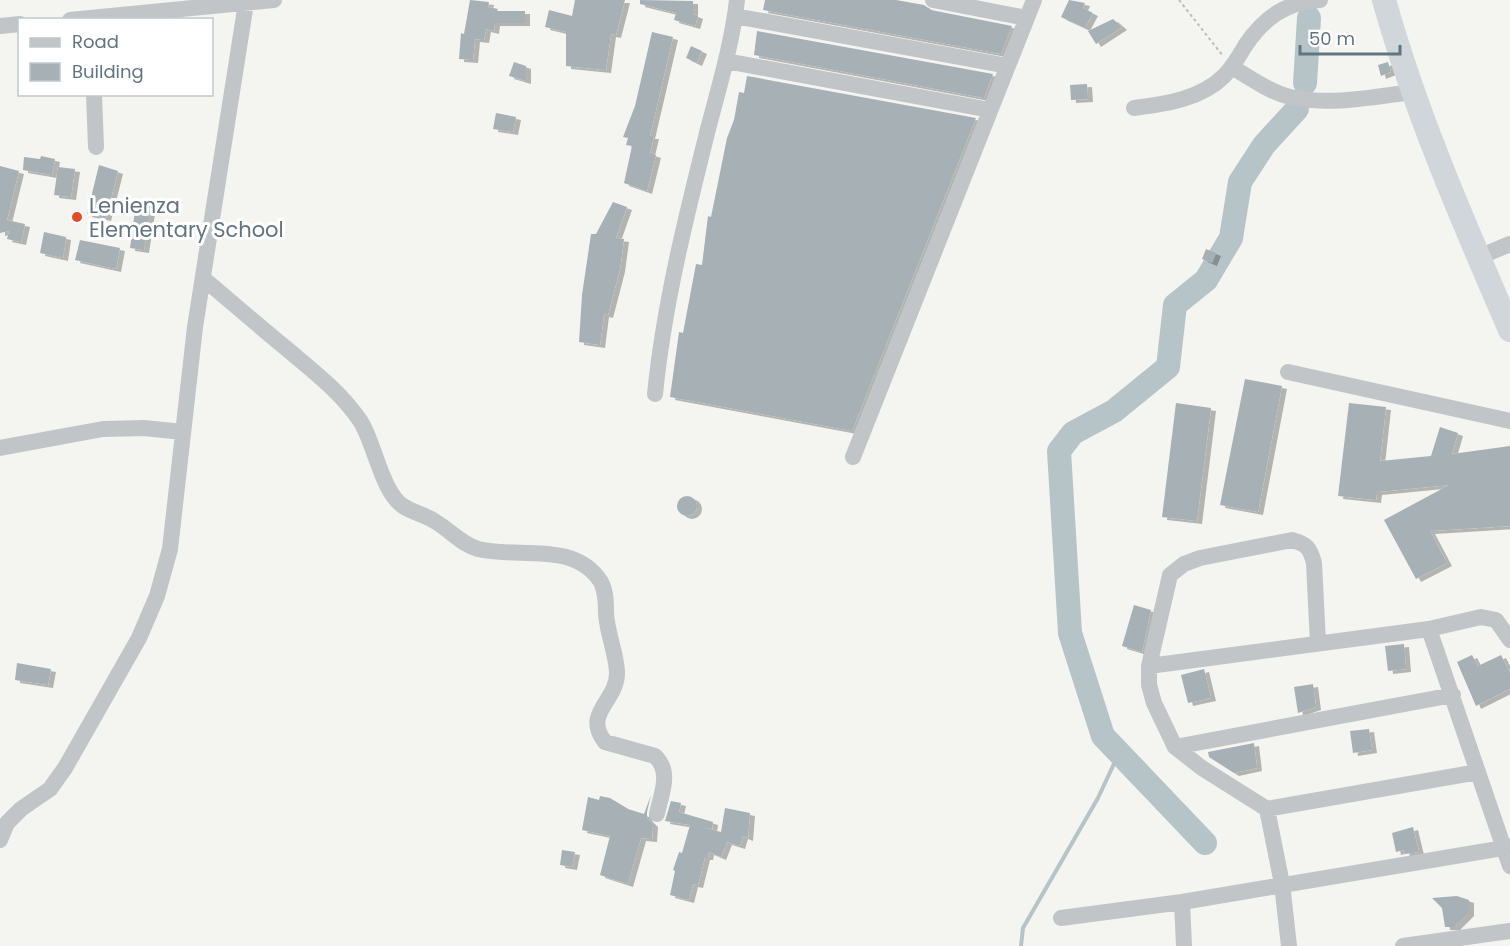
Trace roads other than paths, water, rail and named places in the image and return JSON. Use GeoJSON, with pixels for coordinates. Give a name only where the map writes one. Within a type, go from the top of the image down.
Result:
{"type":"FeatureCollection","features":[{"type":"Feature","properties":{"kind":"highway"},"geometry":{"type":"LineString","coordinates":[[1384,0],[1412,92],[1442,172],[1510,330]]}},
{"type":"Feature","properties":{"kind":"street"},"geometry":{"type":"LineString","coordinates":[[89,18],[274,0]]}},
{"type":"Feature","properties":{"kind":"street"},"geometry":{"type":"LineString","coordinates":[[933,0],[1027,18]]}},
{"type":"Feature","properties":{"kind":"street"},"geometry":{"type":"LineString","coordinates":[[853,457],[1034,0]]}},
{"type":"Feature","properties":{"kind":"street"},"geometry":{"type":"LineString","coordinates":[[1134,108],[1163,105],[1212,86],[1232,67],[1248,42],[1275,12],[1293,4],[1320,0]]}},
{"type":"Feature","properties":{"kind":"street"},"geometry":{"type":"LineString","coordinates":[[0,840],[7,823],[21,809],[50,789],[65,768],[139,638],[157,596],[170,549],[203,278],[246,3]]}},
{"type":"Feature","properties":{"kind":"street"},"geometry":{"type":"LineString","coordinates":[[655,394],[660,337],[671,280],[726,61],[736,8],[1008,66]]}},
{"type":"Feature","properties":{"kind":"street"},"geometry":{"type":"LineString","coordinates":[[0,26],[18,24]]}},
{"type":"Feature","properties":{"kind":"street"},"geometry":{"type":"LineString","coordinates":[[726,61],[990,110]]}},
{"type":"Feature","properties":{"kind":"street"},"geometry":{"type":"LineString","coordinates":[[1232,67],[1258,83],[1289,97],[1343,101],[1412,92]]}},
{"type":"Feature","properties":{"kind":"street"},"geometry":{"type":"LineString","coordinates":[[94,96],[96,147]]}},
{"type":"Feature","properties":{"kind":"street"},"geometry":{"type":"LineString","coordinates":[[1479,257],[1510,244]]}},
{"type":"Feature","properties":{"kind":"street"},"geometry":{"type":"LineString","coordinates":[[203,278],[341,396],[370,439],[388,489],[397,502],[436,521],[465,544],[496,552],[551,553],[577,562],[594,574],[602,584],[606,596],[609,634],[617,672],[615,686],[597,717],[596,726],[605,742],[655,756],[662,762],[666,772],[657,814]]}},
{"type":"Feature","properties":{"kind":"street"},"geometry":{"type":"LineString","coordinates":[[1288,372],[1510,421]]}},
{"type":"Feature","properties":{"kind":"street"},"geometry":{"type":"LineString","coordinates":[[0,448],[103,429],[144,428],[183,432]]}},
{"type":"Feature","properties":{"kind":"street"},"geometry":{"type":"LineString","coordinates":[[1318,643],[1313,556],[1305,543],[1292,540],[1200,558],[1184,564],[1170,574],[1149,666],[1149,685],[1154,703],[1175,747],[1202,768],[1267,809],[1478,772]]}},
{"type":"Feature","properties":{"kind":"street"},"geometry":{"type":"LineString","coordinates":[[1149,666],[1428,629],[1481,617],[1496,620],[1510,640]]}},
{"type":"Feature","properties":{"kind":"street"},"geometry":{"type":"LineString","coordinates":[[1428,629],[1507,848],[1510,866]]}},
{"type":"Feature","properties":{"kind":"street"},"geometry":{"type":"LineString","coordinates":[[1175,747],[1453,695]]}},
{"type":"Feature","properties":{"kind":"street"},"geometry":{"type":"LineString","coordinates":[[1267,809],[1282,884],[1289,946]]}},
{"type":"Feature","properties":{"kind":"street"},"geometry":{"type":"LineString","coordinates":[[1061,918],[1182,902],[1507,848]]}},
{"type":"Feature","properties":{"kind":"street"},"geometry":{"type":"LineString","coordinates":[[1182,902],[1184,946]]}},
{"type":"Feature","properties":{"kind":"street"},"geometry":{"type":"LineString","coordinates":[[1403,946],[1510,931]]}},
{"type":"Feature","properties":{"kind":"waterway"},"geometry":{"type":"LineString","coordinates":[[1305,83],[1309,18]]}},
{"type":"Feature","properties":{"kind":"waterway"},"geometry":{"type":"LineString","coordinates":[[1205,843],[1103,736],[1070,633],[1059,451],[1073,433],[1114,411],[1168,367],[1175,305],[1206,280],[1231,238],[1240,182],[1264,145],[1297,109]]}},
{"type":"Feature","properties":{"kind":"waterway"},"geometry":{"type":"LineString","coordinates":[[1021,946],[1023,928],[1098,798],[1119,753]]}},
{"type":"Feature","properties":{"kind":"place","name":"Lenienza Elementary School"},"geometry":{"type":"Point","coordinates":[77,217]}}]}
